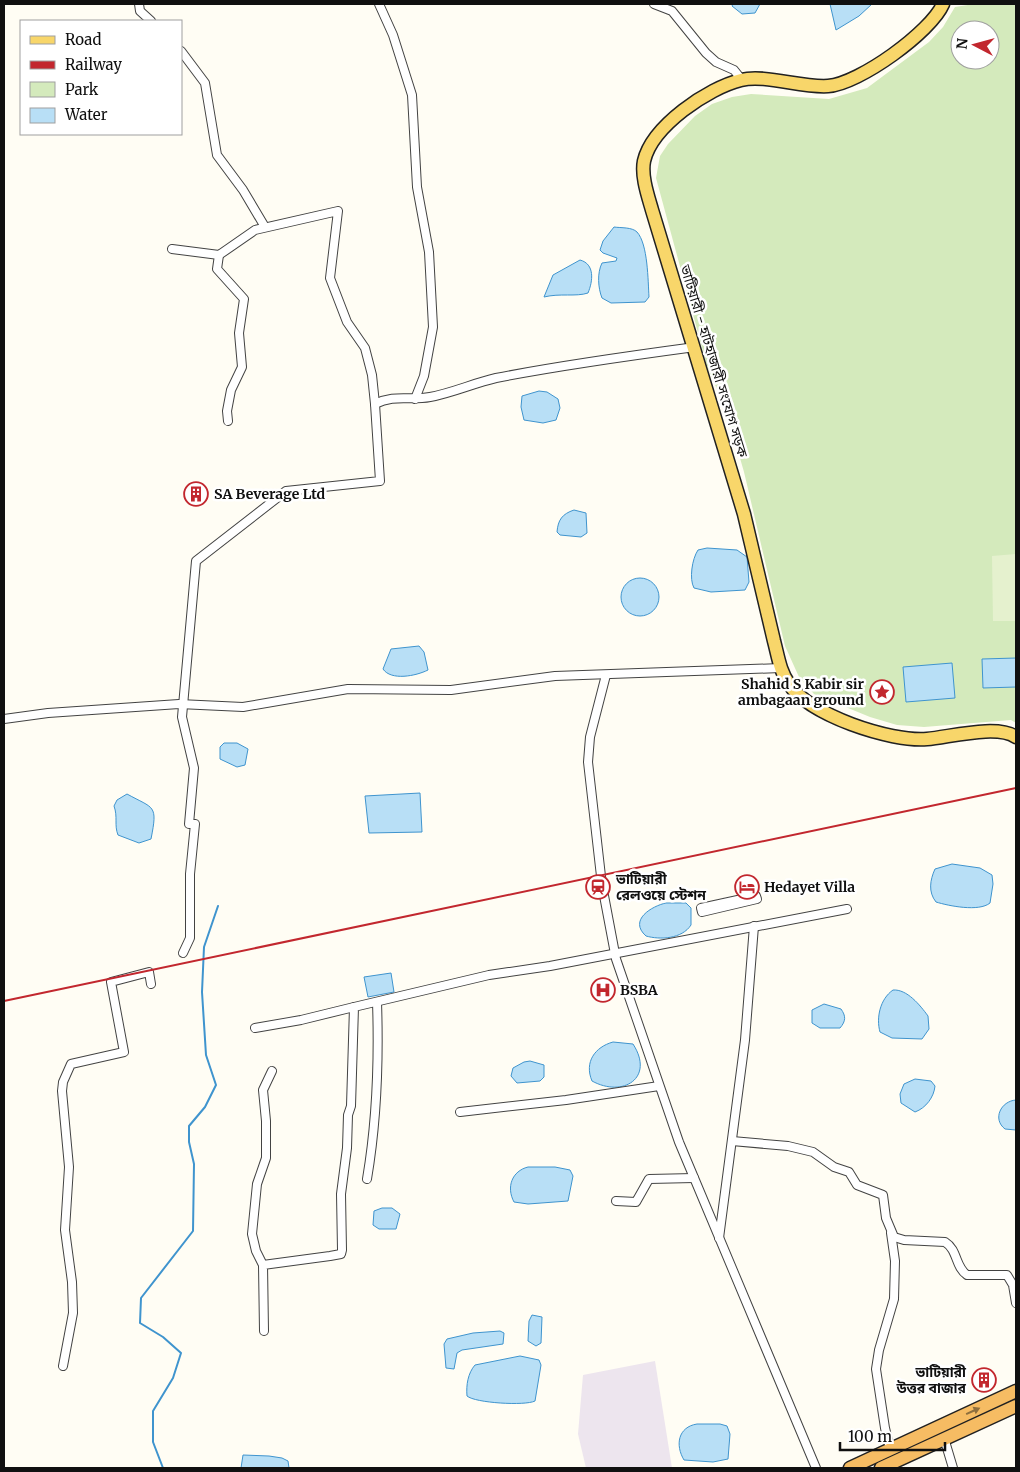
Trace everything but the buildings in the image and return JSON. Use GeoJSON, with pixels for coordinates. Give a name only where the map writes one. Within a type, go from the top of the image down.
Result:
{"type":"FeatureCollection","features":[{"type":"Feature","properties":{"kind":"highway"},"geometry":{"type":"LineString","coordinates":[[850,1468],[1016,1391]]}},
{"type":"Feature","properties":{"kind":"highway"},"geometry":{"type":"LineString","coordinates":[[881,1468],[1016,1406]]}},
{"type":"Feature","properties":{"kind":"main road","name":"ভাটিয়ারী - হাটহাজারী সংযোগ সড়ক"},"geometry":{"type":"LineString","coordinates":[[943,4],[932,23],[911,40],[867,72],[846,82],[816,86],[742,80],[721,88],[689,106],[669,123],[654,142],[644,161],[646,183],[652,210],[744,514],[781,668],[788,684],[802,700],[865,728],[894,736],[923,740],[986,732],[1010,733],[1016,737]]}},
{"type":"Feature","properties":{"kind":"street"},"geometry":{"type":"LineString","coordinates":[[140,4],[140,11],[150,20]]}},
{"type":"Feature","properties":{"kind":"street"},"geometry":{"type":"LineString","coordinates":[[379,4],[393,35],[412,95],[416,187],[429,252],[433,327],[424,376],[415,400]]}},
{"type":"Feature","properties":{"kind":"street"},"geometry":{"type":"LineString","coordinates":[[654,4],[672,11],[706,53],[716,62],[734,70],[742,80]]}},
{"type":"Feature","properties":{"kind":"street"},"geometry":{"type":"LineString","coordinates":[[182,52],[205,83],[217,155],[243,190],[265,227]]}},
{"type":"Feature","properties":{"kind":"street"},"geometry":{"type":"LineString","coordinates":[[172,249],[219,255],[248,234],[265,227],[338,210],[330,278],[347,322],[364,348],[372,375],[380,481],[286,490],[196,561],[182,717],[194,768],[188,824],[195,824],[190,874],[190,938],[183,953]]}},
{"type":"Feature","properties":{"kind":"street"},"geometry":{"type":"LineString","coordinates":[[219,255],[217,269],[244,299],[239,333],[242,367],[231,390],[227,411],[228,421]]}},
{"type":"Feature","properties":{"kind":"street"},"geometry":{"type":"LineString","coordinates":[[375,404],[388,398],[415,400],[513,375],[695,347]]}},
{"type":"Feature","properties":{"kind":"street"},"geometry":{"type":"LineString","coordinates":[[4,719],[48,713],[179,704],[183,706],[243,707],[348,689],[451,690],[527,679],[781,668]]}},
{"type":"Feature","properties":{"kind":"street"},"geometry":{"type":"LineString","coordinates":[[606,675],[590,737],[588,762],[600,870],[614,952],[636,1023],[694,1178],[816,1468]]}},
{"type":"Feature","properties":{"kind":"street"},"geometry":{"type":"LineString","coordinates":[[756,896],[757,899],[702,912],[701,908],[756,896]]}},
{"type":"Feature","properties":{"kind":"street"},"geometry":{"type":"LineString","coordinates":[[255,1028],[300,1020],[489,975],[550,966],[614,952],[847,909]]}},
{"type":"Feature","properties":{"kind":"street"},"geometry":{"type":"LineString","coordinates":[[719,1240],[723,1192],[732,1141],[744,1040],[754,926]]}},
{"type":"Feature","properties":{"kind":"street"},"geometry":{"type":"LineString","coordinates":[[63,1366],[72,1313],[72,1282],[65,1230],[69,1167],[63,1082],[71,1064],[124,1052],[111,982],[149,972],[151,984]]}},
{"type":"Feature","properties":{"kind":"street"},"geometry":{"type":"LineString","coordinates":[[367,1179],[373,1142],[378,1088],[377,1002]]}},
{"type":"Feature","properties":{"kind":"street"},"geometry":{"type":"LineString","coordinates":[[263,1264],[341,1254],[342,1194],[348,1148],[348,1115],[351,1106],[354,1007]]}},
{"type":"Feature","properties":{"kind":"street"},"geometry":{"type":"LineString","coordinates":[[264,1331],[263,1264],[256,1251],[252,1234],[257,1184],[266,1158],[266,1120],[263,1090],[272,1071]]}},
{"type":"Feature","properties":{"kind":"street"},"geometry":{"type":"LineString","coordinates":[[460,1112],[566,1100],[659,1086]]}},
{"type":"Feature","properties":{"kind":"street"},"geometry":{"type":"LineString","coordinates":[[732,1141],[788,1146],[813,1152],[834,1167],[849,1172],[862,1187],[883,1195],[886,1218],[894,1237],[898,1239],[945,1242],[951,1246],[959,1268],[967,1275],[1007,1275],[1013,1285],[1016,1303]]}},
{"type":"Feature","properties":{"kind":"street"},"geometry":{"type":"LineString","coordinates":[[616,1202],[636,1202],[649,1179],[694,1178]]}},
{"type":"Feature","properties":{"kind":"street"},"geometry":{"type":"LineString","coordinates":[[890,1449],[876,1370],[878,1350],[894,1299],[895,1261],[891,1242],[891,1230]]}},
{"type":"Feature","properties":{"kind":"street"},"geometry":{"type":"LineString","coordinates":[[944,1438],[953,1468]]}},
{"type":"Feature","properties":{"kind":"shaded area"},"geometry":{"type":"Polygon","coordinates":[[[655,1361],[672,1468],[586,1468],[578,1434],[583,1375],[655,1361]]]}},
{"type":"Feature","properties":{"kind":"green space"},"geometry":{"type":"Polygon","coordinates":[[[974,4],[1016,4],[1016,723],[1011,720],[924,727],[897,725],[870,717],[814,694],[799,677],[785,646],[744,472],[726,410],[707,366],[656,178],[660,156],[668,144],[695,116],[712,104],[732,97],[751,94],[829,99],[867,88],[929,42],[943,27],[955,7],[974,4]]]}},
{"type":"Feature","properties":{"kind":"green space"},"geometry":{"type":"Polygon","coordinates":[[[1016,554],[1016,621],[993,621],[992,556],[1016,554]]]}},
{"type":"Feature","properties":{"kind":"water"},"geometry":{"type":"Polygon","coordinates":[[[733,4],[760,4],[755,13],[742,14],[732,6],[733,4]]]}},
{"type":"Feature","properties":{"kind":"water"},"geometry":{"type":"Polygon","coordinates":[[[830,4],[872,4],[859,16],[836,30],[830,4]]]}},
{"type":"Feature","properties":{"kind":"water"},"geometry":{"type":"Polygon","coordinates":[[[614,227],[632,229],[641,238],[648,273],[649,297],[645,302],[611,303],[602,298],[599,281],[600,267],[602,263],[616,261],[617,258],[600,250],[603,241],[614,227]]]}},
{"type":"Feature","properties":{"kind":"water"},"geometry":{"type":"Polygon","coordinates":[[[580,260],[588,265],[592,274],[588,293],[544,297],[553,275],[580,260]]]}},
{"type":"Feature","properties":{"kind":"water"},"geometry":{"type":"Polygon","coordinates":[[[539,391],[547,392],[558,399],[560,408],[556,420],[543,423],[524,420],[521,407],[522,396],[539,391]]]}},
{"type":"Feature","properties":{"kind":"water"},"geometry":{"type":"Polygon","coordinates":[[[574,510],[586,513],[587,533],[581,537],[560,535],[557,532],[558,524],[566,513],[574,510]]]}},
{"type":"Feature","properties":{"kind":"water"},"geometry":{"type":"Polygon","coordinates":[[[707,548],[737,550],[747,557],[749,582],[745,590],[711,592],[694,588],[691,574],[694,558],[698,550],[707,548]]]}},
{"type":"Feature","properties":{"kind":"water"},"geometry":{"type":"Polygon","coordinates":[[[640,578],[654,583],[659,597],[654,611],[640,616],[626,611],[621,597],[626,583],[640,578]]]}},
{"type":"Feature","properties":{"kind":"water"},"geometry":{"type":"Polygon","coordinates":[[[419,646],[424,652],[428,670],[417,674],[398,676],[387,673],[383,669],[391,649],[419,646]]]}},
{"type":"Feature","properties":{"kind":"water"},"geometry":{"type":"Polygon","coordinates":[[[1016,658],[1016,687],[983,688],[982,659],[1016,658]]]}},
{"type":"Feature","properties":{"kind":"water"},"geometry":{"type":"Polygon","coordinates":[[[952,663],[955,698],[906,702],[903,667],[952,663]]]}},
{"type":"Feature","properties":{"kind":"water"},"geometry":{"type":"Polygon","coordinates":[[[224,743],[237,743],[248,749],[245,765],[237,767],[220,759],[220,747],[224,743]]]}},
{"type":"Feature","properties":{"kind":"water"},"geometry":{"type":"Polygon","coordinates":[[[420,793],[422,832],[369,833],[365,796],[420,793]]]}},
{"type":"Feature","properties":{"kind":"water"},"geometry":{"type":"Polygon","coordinates":[[[127,794],[152,809],[154,819],[151,839],[139,843],[118,835],[114,806],[117,800],[127,794]]]}},
{"type":"Feature","properties":{"kind":"water"},"geometry":{"type":"Polygon","coordinates":[[[952,864],[980,868],[992,875],[993,884],[990,903],[985,906],[972,908],[936,902],[933,898],[931,886],[935,869],[952,864]]]}},
{"type":"Feature","properties":{"kind":"water"},"geometry":{"type":"Polygon","coordinates":[[[666,903],[686,903],[691,908],[691,925],[687,930],[676,936],[658,938],[646,936],[641,930],[641,919],[654,907],[666,903]]]}},
{"type":"Feature","properties":{"kind":"water"},"geometry":{"type":"Polygon","coordinates":[[[391,973],[394,992],[368,997],[364,977],[391,973]]]}},
{"type":"Feature","properties":{"kind":"water"},"geometry":{"type":"Polygon","coordinates":[[[893,990],[898,990],[908,995],[928,1016],[929,1029],[922,1039],[892,1038],[880,1032],[880,1009],[885,998],[893,990]]]}},
{"type":"Feature","properties":{"kind":"water"},"geometry":{"type":"Polygon","coordinates":[[[824,1004],[841,1009],[845,1018],[840,1028],[820,1028],[812,1023],[812,1010],[824,1004]]]}},
{"type":"Feature","properties":{"kind":"water"},"geometry":{"type":"Polygon","coordinates":[[[613,1042],[633,1044],[639,1056],[640,1067],[638,1075],[632,1082],[624,1086],[604,1086],[592,1081],[590,1074],[590,1062],[593,1056],[601,1048],[613,1042]]]}},
{"type":"Feature","properties":{"kind":"water"},"geometry":{"type":"Polygon","coordinates":[[[530,1061],[544,1065],[544,1077],[540,1081],[517,1083],[511,1076],[513,1068],[530,1061]]]}},
{"type":"Feature","properties":{"kind":"water"},"geometry":{"type":"Polygon","coordinates":[[[915,1079],[931,1081],[935,1086],[929,1102],[915,1112],[901,1103],[900,1094],[904,1084],[915,1079]]]}},
{"type":"Feature","properties":{"kind":"water"},"geometry":{"type":"Polygon","coordinates":[[[1016,1100],[1016,1130],[1005,1129],[999,1120],[1000,1111],[1006,1104],[1016,1100]]]}},
{"type":"Feature","properties":{"kind":"water"},"geometry":{"type":"Polygon","coordinates":[[[528,1167],[555,1167],[570,1170],[573,1176],[568,1201],[528,1204],[514,1202],[511,1191],[512,1180],[518,1172],[528,1167]]]}},
{"type":"Feature","properties":{"kind":"water"},"geometry":{"type":"Polygon","coordinates":[[[382,1208],[392,1208],[400,1214],[396,1229],[379,1229],[373,1225],[374,1211],[382,1208]]]}},
{"type":"Feature","properties":{"kind":"water"},"geometry":{"type":"Polygon","coordinates":[[[532,1315],[542,1317],[541,1343],[536,1346],[528,1341],[529,1321],[532,1315]]]}},
{"type":"Feature","properties":{"kind":"water"},"geometry":{"type":"Polygon","coordinates":[[[500,1331],[504,1333],[503,1344],[462,1350],[457,1353],[454,1369],[446,1368],[444,1344],[447,1339],[473,1333],[500,1331]]]}},
{"type":"Feature","properties":{"kind":"water"},"geometry":{"type":"Polygon","coordinates":[[[520,1356],[539,1360],[541,1365],[535,1401],[530,1403],[500,1403],[467,1396],[468,1379],[475,1365],[520,1356]]]}},
{"type":"Feature","properties":{"kind":"water"},"geometry":{"type":"Polygon","coordinates":[[[697,1424],[720,1424],[727,1426],[730,1434],[728,1459],[713,1462],[684,1460],[679,1443],[680,1438],[686,1429],[697,1424]]]}},
{"type":"Feature","properties":{"kind":"water"},"geometry":{"type":"Polygon","coordinates":[[[243,1455],[282,1458],[288,1461],[289,1468],[241,1468],[243,1455]]]}},
{"type":"Feature","properties":{"kind":"waterway"},"geometry":{"type":"LineString","coordinates":[[163,1468],[153,1442],[153,1411],[173,1378],[181,1353],[163,1337],[140,1323],[141,1298],[193,1231],[194,1164],[189,1142],[189,1126],[205,1107],[216,1085],[206,1055],[202,992],[204,947],[218,906]]}},
{"type":"Feature","properties":{"kind":"railway"},"geometry":{"type":"LineString","coordinates":[[4,1001],[1016,788]]}},
{"type":"Feature","properties":{"kind":"place","name":"SA Beverage Ltd"},"geometry":{"type":"Point","coordinates":[196,494]}},
{"type":"Feature","properties":{"kind":"place","name":"Shahid S Kabir sir ambagaan ground"},"geometry":{"type":"Point","coordinates":[882,692]}},
{"type":"Feature","properties":{"kind":"place","name":"ভাটিয়ারী রেলওয়ে স্টেশন"},"geometry":{"type":"Point","coordinates":[598,887]}},
{"type":"Feature","properties":{"kind":"place","name":"Hedayet Villa"},"geometry":{"type":"Point","coordinates":[747,887]}},
{"type":"Feature","properties":{"kind":"place","name":"BSBA"},"geometry":{"type":"Point","coordinates":[603,990]}},
{"type":"Feature","properties":{"kind":"place","name":"ভাটিয়ারী উত্তর বাজার"},"geometry":{"type":"Point","coordinates":[984,1380]}}]}
